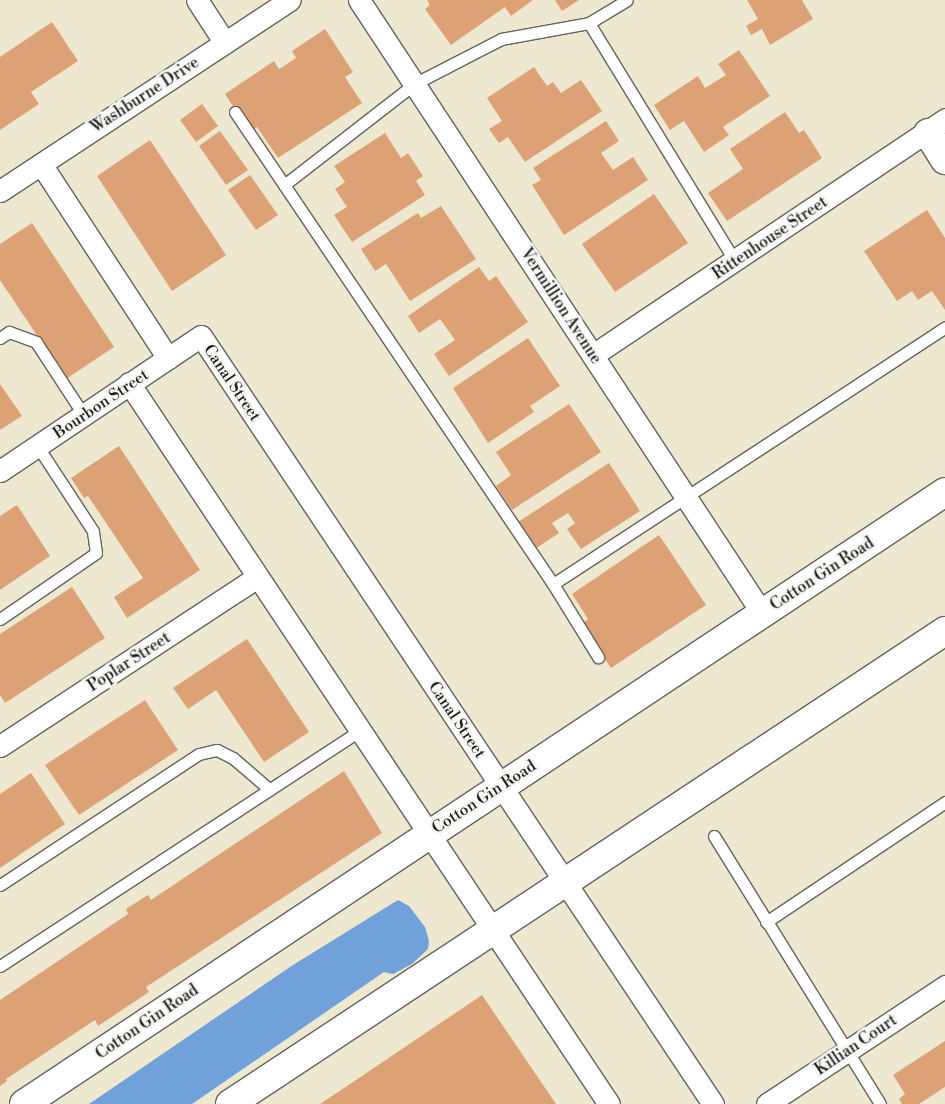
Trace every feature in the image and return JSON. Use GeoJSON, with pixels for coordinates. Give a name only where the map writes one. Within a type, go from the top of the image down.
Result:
{"type":"FeatureCollection","features":[{"type":"Feature","properties":{"kind":"street"},"geometry":{"type":"LineString","coordinates":[[197,0],[225,42]]}},
{"type":"Feature","properties":{"kind":"street","name":"Washburne Drive"},"geometry":{"type":"LineString","coordinates":[[0,191],[290,0]]}},
{"type":"Feature","properties":{"kind":"street","name":"Vermillion Avenue"},"geometry":{"type":"LineString","coordinates":[[359,0],[762,613]]}},
{"type":"Feature","properties":{"kind":"street"},"geometry":{"type":"LineString","coordinates":[[936,126],[945,160]]}},
{"type":"Feature","properties":{"kind":"street","name":"Rittenhouse Street"},"geometry":{"type":"LineString","coordinates":[[593,355],[936,126]]}},
{"type":"Feature","properties":{"kind":"street"},"geometry":{"type":"LineString","coordinates":[[40,164],[168,358]]}},
{"type":"Feature","properties":{"kind":"street","name":"Bourbon Street"},"geometry":{"type":"LineString","coordinates":[[0,471],[201,336]]}},
{"type":"Feature","properties":{"kind":"street","name":"Canal Street"},"geometry":{"type":"LineString","coordinates":[[201,336],[713,1104]]}},
{"type":"Feature","properties":{"kind":"street"},"geometry":{"type":"LineString","coordinates":[[129,383],[608,1104]]}},
{"type":"Feature","properties":{"kind":"street","name":"Cotton Gin Road"},"geometry":{"type":"LineString","coordinates":[[24,1104],[945,492]]}},
{"type":"Feature","properties":{"kind":"street","name":"Poplar Street"},"geometry":{"type":"LineString","coordinates":[[0,746],[257,577]]}},
{"type":"Feature","properties":{"kind":"street"},"geometry":{"type":"LineString","coordinates":[[230,1104],[945,631]]}},
{"type":"Feature","properties":{"kind":"street","name":"Killian Court"},"geometry":{"type":"LineString","coordinates":[[767,1104],[945,986]]}},
{"type":"Feature","properties":{"kind":"lane"},"geometry":{"type":"LineString","coordinates":[[284,185],[414,84],[501,40],[589,23],[627,0]]}},
{"type":"Feature","properties":{"kind":"lane"},"geometry":{"type":"LineString","coordinates":[[589,23],[735,261]]}},
{"type":"Feature","properties":{"kind":"lane"},"geometry":{"type":"LineString","coordinates":[[235,112],[553,584],[598,657]]}},
{"type":"Feature","properties":{"kind":"lane"},"geometry":{"type":"LineString","coordinates":[[553,584],[687,498],[945,327]]}},
{"type":"Feature","properties":{"kind":"lane"},"geometry":{"type":"LineString","coordinates":[[0,338],[9,332],[36,342],[84,414]]}},
{"type":"Feature","properties":{"kind":"lane"},"geometry":{"type":"LineString","coordinates":[[0,619],[96,553],[93,531],[38,447]]}},
{"type":"Feature","properties":{"kind":"lane"},"geometry":{"type":"LineString","coordinates":[[0,966],[359,731]]}},
{"type":"Feature","properties":{"kind":"lane"},"geometry":{"type":"LineString","coordinates":[[0,886],[199,754],[217,750],[233,758],[269,789]]}},
{"type":"Feature","properties":{"kind":"lane"},"geometry":{"type":"LineString","coordinates":[[766,922],[945,802]]}},
{"type":"Feature","properties":{"kind":"lane"},"geometry":{"type":"LineString","coordinates":[[714,836],[845,1052],[880,1104]]}},
{"type":"Feature","properties":{"kind":"water"},"geometry":{"type":"Polygon","coordinates":[[[398,900],[409,906],[425,927],[429,941],[428,949],[412,964],[393,974],[384,972],[192,1104],[89,1104],[293,965],[398,900]]]}},
{"type":"Feature","properties":{"kind":"building"},"geometry":{"type":"Polygon","coordinates":[[[427,0],[533,0],[511,16],[505,7],[451,45],[425,9],[430,5],[427,0]]]}},
{"type":"Feature","properties":{"kind":"building"},"geometry":{"type":"Polygon","coordinates":[[[555,0],[579,0],[562,11],[555,0]]]}},
{"type":"Feature","properties":{"kind":"building"},"geometry":{"type":"Polygon","coordinates":[[[747,0],[802,0],[813,19],[770,45],[762,29],[751,35],[746,26],[758,19],[747,0]]]}},
{"type":"Feature","properties":{"kind":"building"},"geometry":{"type":"Polygon","coordinates":[[[52,22],[78,61],[31,92],[39,104],[0,130],[0,57],[52,22]]]}},
{"type":"Feature","properties":{"kind":"building"},"geometry":{"type":"Polygon","coordinates":[[[325,29],[353,72],[345,77],[362,103],[278,158],[257,127],[250,132],[225,94],[274,61],[279,69],[296,58],[292,51],[325,29]]]}},
{"type":"Feature","properties":{"kind":"building"},"geometry":{"type":"Polygon","coordinates":[[[739,50],[770,96],[723,127],[729,135],[704,152],[684,121],[670,130],[654,105],[698,76],[705,88],[726,75],[718,64],[739,50]]]}},
{"type":"Feature","properties":{"kind":"building"},"geometry":{"type":"Polygon","coordinates":[[[534,67],[547,86],[553,82],[561,93],[581,80],[602,111],[525,162],[508,137],[499,143],[489,129],[502,121],[487,98],[534,67]]]}},
{"type":"Feature","properties":{"kind":"building"},"geometry":{"type":"Polygon","coordinates":[[[202,104],[218,126],[196,142],[180,120],[202,104]]]}},
{"type":"Feature","properties":{"kind":"building"},"geometry":{"type":"Polygon","coordinates":[[[785,112],[799,133],[804,130],[822,158],[727,221],[708,193],[743,169],[730,149],[785,112]]]}},
{"type":"Feature","properties":{"kind":"building"},"geometry":{"type":"Polygon","coordinates":[[[606,121],[619,141],[601,153],[613,170],[633,157],[648,180],[564,235],[532,185],[541,180],[533,168],[606,121]]]}},
{"type":"Feature","properties":{"kind":"building"},"geometry":{"type":"Polygon","coordinates":[[[220,131],[248,170],[226,185],[199,146],[220,131]]]}},
{"type":"Feature","properties":{"kind":"building"},"geometry":{"type":"Polygon","coordinates":[[[385,133],[401,158],[408,153],[423,176],[416,181],[425,195],[352,242],[334,215],[347,207],[335,189],[345,182],[334,166],[385,133]]]}},
{"type":"Feature","properties":{"kind":"building"},"geometry":{"type":"Polygon","coordinates":[[[150,140],[226,255],[172,291],[97,176],[150,140]]]}},
{"type":"Feature","properties":{"kind":"building"},"geometry":{"type":"Polygon","coordinates":[[[250,175],[278,215],[256,230],[228,190],[250,175]]]}},
{"type":"Feature","properties":{"kind":"building"},"geometry":{"type":"Polygon","coordinates":[[[654,194],[688,243],[615,292],[582,244],[654,194]]]}},
{"type":"Feature","properties":{"kind":"building"},"geometry":{"type":"Polygon","coordinates":[[[441,206],[476,259],[410,301],[386,264],[375,271],[361,249],[418,213],[421,218],[441,206]]]}},
{"type":"Feature","properties":{"kind":"building"},"geometry":{"type":"Polygon","coordinates":[[[927,210],[945,238],[945,310],[932,291],[918,300],[912,291],[897,301],[864,251],[927,210]]]}},
{"type":"Feature","properties":{"kind":"building"},"geometry":{"type":"Polygon","coordinates":[[[32,223],[114,347],[66,379],[0,280],[0,244],[32,223]]]}},
{"type":"Feature","properties":{"kind":"building"},"geometry":{"type":"Polygon","coordinates":[[[479,267],[489,281],[496,276],[528,322],[449,376],[434,354],[455,340],[440,319],[419,333],[408,316],[479,267]]]}},
{"type":"Feature","properties":{"kind":"building"},"geometry":{"type":"Polygon","coordinates":[[[528,338],[560,386],[530,406],[534,412],[488,443],[453,388],[528,338]]]}},
{"type":"Feature","properties":{"kind":"building"},"geometry":{"type":"Polygon","coordinates":[[[0,384],[22,416],[0,430],[0,384]]]}},
{"type":"Feature","properties":{"kind":"building"},"geometry":{"type":"Polygon","coordinates":[[[569,404],[601,452],[512,510],[496,486],[511,475],[496,452],[569,404]]]}},
{"type":"Feature","properties":{"kind":"building"},"geometry":{"type":"Polygon","coordinates":[[[119,446],[200,570],[127,618],[114,597],[143,578],[88,496],[84,498],[71,478],[119,446]]]}},
{"type":"Feature","properties":{"kind":"building"},"geometry":{"type":"Polygon","coordinates":[[[609,463],[640,511],[581,549],[567,529],[575,523],[568,513],[552,523],[559,533],[535,549],[518,522],[609,463]]]}},
{"type":"Feature","properties":{"kind":"building"},"geometry":{"type":"Polygon","coordinates":[[[17,505],[50,556],[0,590],[0,516],[17,505]]]}},
{"type":"Feature","properties":{"kind":"building"},"geometry":{"type":"Polygon","coordinates":[[[659,535],[706,605],[611,668],[581,624],[588,619],[572,594],[659,535]]]}},
{"type":"Feature","properties":{"kind":"building"},"geometry":{"type":"Polygon","coordinates":[[[72,587],[105,638],[5,703],[0,695],[0,634],[72,587]]]}},
{"type":"Feature","properties":{"kind":"building"},"geometry":{"type":"Polygon","coordinates":[[[247,639],[309,732],[264,762],[216,690],[188,709],[173,688],[247,639]]]}},
{"type":"Feature","properties":{"kind":"building"},"geometry":{"type":"Polygon","coordinates":[[[145,700],[178,750],[79,815],[45,765],[145,700]]]}},
{"type":"Feature","properties":{"kind":"building"},"geometry":{"type":"Polygon","coordinates":[[[344,771],[382,833],[146,987],[149,992],[98,1026],[95,1020],[6,1079],[7,1081],[0,1086],[0,1000],[128,914],[126,909],[148,895],[151,900],[344,771]]]}},
{"type":"Feature","properties":{"kind":"building"},"geometry":{"type":"Polygon","coordinates":[[[31,773],[65,824],[0,868],[0,794],[31,773]]]}},
{"type":"Feature","properties":{"kind":"building"},"geometry":{"type":"Polygon","coordinates":[[[482,995],[556,1104],[320,1104],[356,1080],[482,995]]]}},
{"type":"Feature","properties":{"kind":"building"},"geometry":{"type":"Polygon","coordinates":[[[945,1041],[945,1087],[919,1104],[902,1104],[899,1099],[905,1094],[893,1075],[945,1041]]]}}]}
